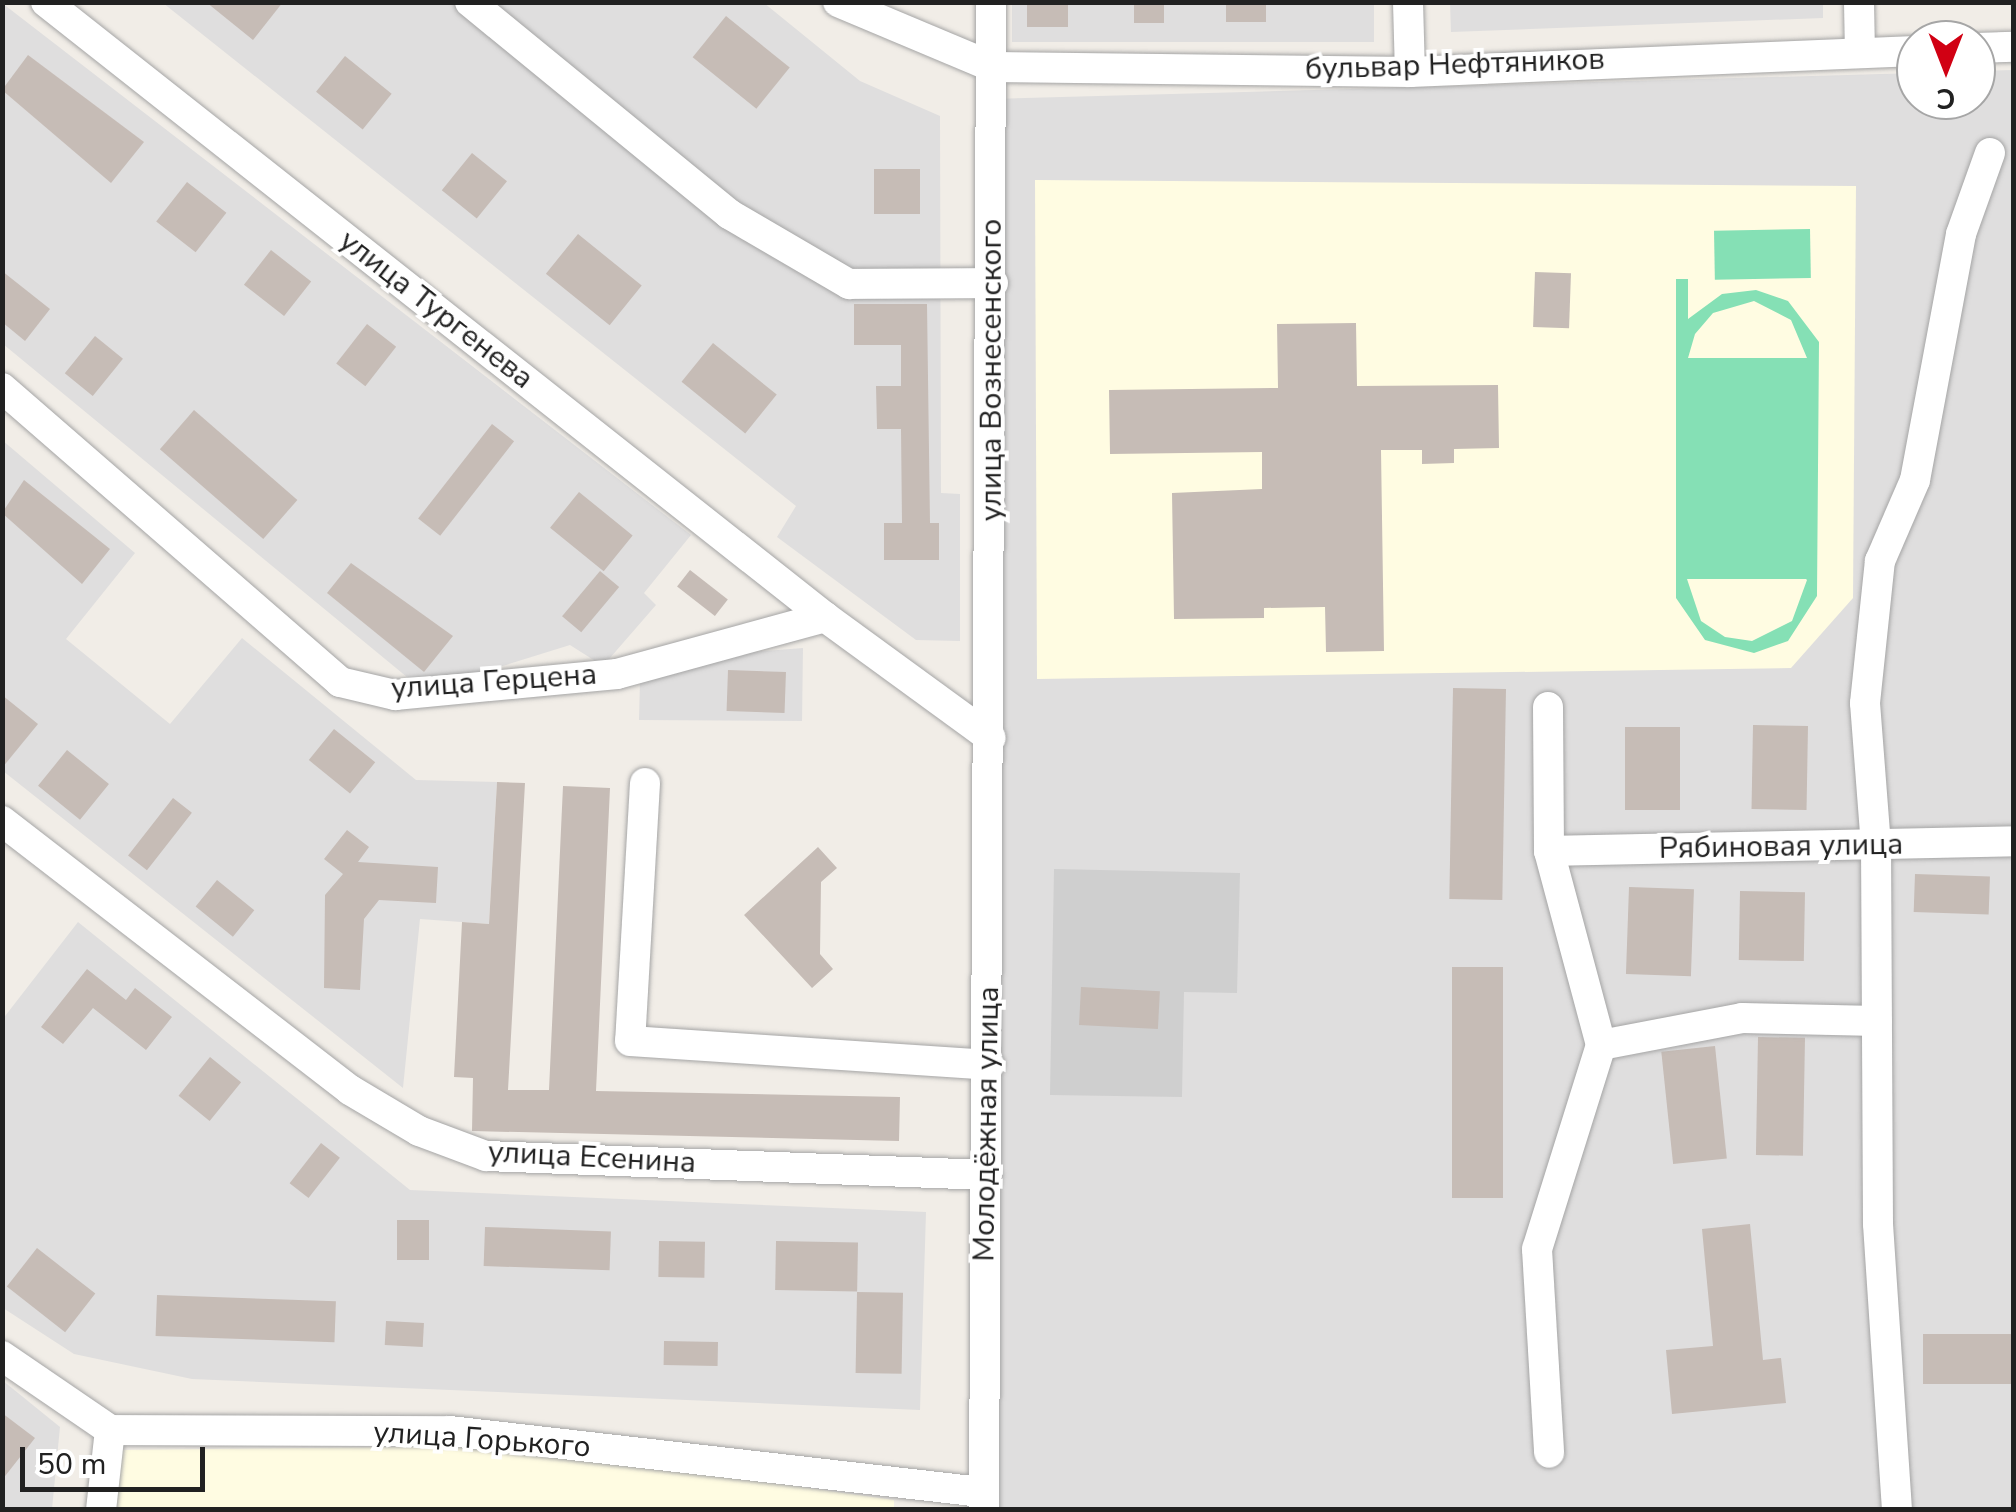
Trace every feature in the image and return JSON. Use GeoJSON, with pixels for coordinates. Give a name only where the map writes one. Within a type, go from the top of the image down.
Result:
{"type":"FeatureCollection","features":[{"type":"Feature","properties":{"kind":"street","name":"улица Тургенева"},"geometry":{"type":"LineString","coordinates":[[46,2],[825,617]]}},
{"type":"Feature","properties":{"kind":"street"},"geometry":{"type":"LineString","coordinates":[[470,2],[730,214],[849,284],[993,283]]}},
{"type":"Feature","properties":{"kind":"street"},"geometry":{"type":"LineString","coordinates":[[838,2],[994,67]]}},
{"type":"Feature","properties":{"kind":"street","name":"улица Вознесенского"},"geometry":{"type":"LineString","coordinates":[[990,738],[994,67],[991,2]]}},
{"type":"Feature","properties":{"kind":"street"},"geometry":{"type":"LineString","coordinates":[[1408,2],[1410,72]]}},
{"type":"Feature","properties":{"kind":"street"},"geometry":{"type":"LineString","coordinates":[[1859,2],[1860,54]]}},
{"type":"Feature","properties":{"kind":"street","name":"бульвар Нефтяников"},"geometry":{"type":"LineString","coordinates":[[994,67],[1410,72],[1896,52]]}},
{"type":"Feature","properties":{"kind":"street"},"geometry":{"type":"LineString","coordinates":[[1898,1510],[1878,1224],[1876,846],[1865,703],[1880,560],[1915,480],[1961,234],[1990,153]]}},
{"type":"Feature","properties":{"kind":"street","name":"улица Герцена"},"geometry":{"type":"LineString","coordinates":[[2,388],[340,682],[395,695],[618,674],[825,617]]}},
{"type":"Feature","properties":{"kind":"street"},"geometry":{"type":"LineString","coordinates":[[825,617],[990,738]]}},
{"type":"Feature","properties":{"kind":"street"},"geometry":{"type":"LineString","coordinates":[[1548,707],[1549,851],[1601,1045],[1537,1249],[1550,1453]]}},
{"type":"Feature","properties":{"kind":"street","name":"Молодёжная улица"},"geometry":{"type":"LineString","coordinates":[[982,1500],[990,738]]}},
{"type":"Feature","properties":{"kind":"street"},"geometry":{"type":"LineString","coordinates":[[645,783],[630,1041],[989,1065]]}},
{"type":"Feature","properties":{"kind":"street","name":"улица Есенина"},"geometry":{"type":"LineString","coordinates":[[2,821],[350,1090],[419,1131],[486,1156],[987,1175]]}},
{"type":"Feature","properties":{"kind":"street","name":"Рябиновая улица"},"geometry":{"type":"LineString","coordinates":[[1549,851],[2014,842]]}},
{"type":"Feature","properties":{"kind":"street"},"geometry":{"type":"LineString","coordinates":[[1601,1045],[1742,1018],[1877,1020]]}},
{"type":"Feature","properties":{"kind":"street"},"geometry":{"type":"LineString","coordinates":[[2,1356],[110,1430],[101,1510]]}},
{"type":"Feature","properties":{"kind":"street","name":"улица Горького"},"geometry":{"type":"LineString","coordinates":[[110,1430],[450,1432],[982,1500]]}},
{"type":"Feature","properties":{"kind":"shaded area"},"geometry":{"type":"Polygon","coordinates":[[[2,3],[691,535],[644,593],[656,605],[603,666],[570,645],[480,673],[413,682],[3,344],[2,3]]]}},
{"type":"Feature","properties":{"kind":"shaded area"},"geometry":{"type":"Polygon","coordinates":[[[163,3],[764,3],[860,81],[940,116],[941,493],[960,494],[960,641],[916,640],[777,537],[796,506],[163,3]]]}},
{"type":"Feature","properties":{"kind":"shaded area"},"geometry":{"type":"Polygon","coordinates":[[[1012,3],[1374,3],[1374,42],[1012,42],[1012,3]]]}},
{"type":"Feature","properties":{"kind":"shaded area"},"geometry":{"type":"Polygon","coordinates":[[[1450,3],[1823,3],[1823,18],[1451,32],[1450,3]]]}},
{"type":"Feature","properties":{"kind":"shaded area"},"geometry":{"type":"Polygon","coordinates":[[[1996,70],[2013,70],[2013,1509],[997,1509],[993,99],[1896,74],[1896,120],[1996,120],[1996,70]]]}},
{"type":"Feature","properties":{"kind":"shaded area"},"geometry":{"type":"Polygon","coordinates":[[[1035,180],[1856,186],[1853,598],[1791,668],[1037,679],[1035,180]]]}},
{"type":"Feature","properties":{"kind":"shaded area"},"geometry":{"type":"Polygon","coordinates":[[[2,440],[135,553],[66,639],[170,724],[242,638],[416,780],[497,782],[489,924],[420,919],[403,1088],[3,771],[2,440]]]}},
{"type":"Feature","properties":{"kind":"shaded area"},"geometry":{"type":"Polygon","coordinates":[[[803,648],[802,721],[639,720],[640,681],[727,654],[803,648]]]}},
{"type":"Feature","properties":{"kind":"shaded area"},"geometry":{"type":"Polygon","coordinates":[[[1054,869],[1240,873],[1237,993],[1184,992],[1182,1097],[1050,1095],[1054,869]]]}},
{"type":"Feature","properties":{"kind":"shaded area"},"geometry":{"type":"Polygon","coordinates":[[[78,922],[410,1190],[926,1212],[920,1410],[192,1379],[74,1354],[3,1308],[2,1020],[78,922]]]}},
{"type":"Feature","properties":{"kind":"shaded area"},"geometry":{"type":"Polygon","coordinates":[[[2,1380],[60,1427],[52,1509],[3,1509],[2,1380]]]}},
{"type":"Feature","properties":{"kind":"shaded area"},"geometry":{"type":"Polygon","coordinates":[[[509,1446],[894,1500],[894,1510],[112,1510],[119,1450],[509,1446]]]}},
{"type":"Feature","properties":{"kind":"green space"},"geometry":{"type":"Polygon","coordinates":[[[1810,229],[1811,278],[1715,280],[1714,231],[1810,229]]]}},
{"type":"Feature","properties":{"kind":"green space"},"geometry":{"type":"Polygon","coordinates":[[[1676,279],[1688,279],[1688,319],[1722,294],[1756,290],[1788,301],[1819,342],[1817,596],[1788,641],[1754,653],[1705,640],[1676,598],[1676,279]],[[1754,301],[1713,313],[1695,334],[1688,358],[1807,358],[1791,320],[1754,301]],[[1687,579],[1701,621],[1725,637],[1752,641],[1792,621],[1807,580],[1806,579],[1687,579]]]}},
{"type":"Feature","properties":{"kind":"building"},"geometry":{"type":"Polygon","coordinates":[[[206,2],[283,2],[253,40],[206,2]]]}},
{"type":"Feature","properties":{"kind":"building"},"geometry":{"type":"Polygon","coordinates":[[[1027,2],[1068,2],[1068,27],[1027,27],[1027,2]]]}},
{"type":"Feature","properties":{"kind":"building"},"geometry":{"type":"Polygon","coordinates":[[[1134,2],[1164,2],[1164,23],[1134,23],[1134,2]]]}},
{"type":"Feature","properties":{"kind":"building"},"geometry":{"type":"Polygon","coordinates":[[[1226,2],[1266,2],[1266,22],[1226,22],[1226,2]]]}},
{"type":"Feature","properties":{"kind":"building"},"geometry":{"type":"Polygon","coordinates":[[[726,16],[790,68],[756,109],[693,57],[726,16]]]}},
{"type":"Feature","properties":{"kind":"building"},"geometry":{"type":"Polygon","coordinates":[[[28,55],[144,142],[111,183],[2,90],[28,55]]]}},
{"type":"Feature","properties":{"kind":"building"},"geometry":{"type":"Polygon","coordinates":[[[345,56],[392,94],[363,130],[316,92],[345,56]]]}},
{"type":"Feature","properties":{"kind":"building"},"geometry":{"type":"Polygon","coordinates":[[[472,153],[507,181],[477,219],[442,190],[472,153]]]}},
{"type":"Feature","properties":{"kind":"building"},"geometry":{"type":"Polygon","coordinates":[[[874,169],[920,169],[920,214],[874,214],[874,169]]]}},
{"type":"Feature","properties":{"kind":"building"},"geometry":{"type":"Polygon","coordinates":[[[187,182],[226,213],[196,252],[156,221],[187,182]]]}},
{"type":"Feature","properties":{"kind":"building"},"geometry":{"type":"Polygon","coordinates":[[[578,234],[642,286],[610,325],[546,274],[578,234]]]}},
{"type":"Feature","properties":{"kind":"building"},"geometry":{"type":"Polygon","coordinates":[[[271,250],[311,281],[284,316],[244,285],[271,250]]]}},
{"type":"Feature","properties":{"kind":"building"},"geometry":{"type":"Polygon","coordinates":[[[2,271],[50,309],[25,341],[2,322],[2,271]]]}},
{"type":"Feature","properties":{"kind":"building"},"geometry":{"type":"Polygon","coordinates":[[[1535,272],[1571,273],[1569,328],[1533,327],[1535,272]]]}},
{"type":"Feature","properties":{"kind":"building"},"geometry":{"type":"Polygon","coordinates":[[[854,304],[927,304],[930,523],[939,523],[939,560],[884,560],[884,523],[902,523],[901,429],[877,429],[876,386],[901,386],[901,345],[854,345],[854,304]]]}},
{"type":"Feature","properties":{"kind":"building"},"geometry":{"type":"Polygon","coordinates":[[[1356,323],[1357,386],[1498,385],[1499,448],[1454,449],[1454,463],[1422,464],[1422,450],[1381,450],[1384,651],[1326,652],[1325,607],[1264,608],[1264,618],[1174,619],[1172,493],[1262,489],[1262,452],[1110,454],[1109,390],[1278,388],[1277,324],[1356,323]]]}},
{"type":"Feature","properties":{"kind":"building"},"geometry":{"type":"Polygon","coordinates":[[[367,324],[396,347],[365,386],[336,363],[367,324]]]}},
{"type":"Feature","properties":{"kind":"building"},"geometry":{"type":"Polygon","coordinates":[[[95,336],[123,359],[93,396],[65,373],[95,336]]]}},
{"type":"Feature","properties":{"kind":"building"},"geometry":{"type":"Polygon","coordinates":[[[713,343],[777,395],[745,433],[682,382],[713,343]]]}},
{"type":"Feature","properties":{"kind":"building"},"geometry":{"type":"Polygon","coordinates":[[[194,410],[297,500],[263,539],[160,449],[194,410]]]}},
{"type":"Feature","properties":{"kind":"building"},"geometry":{"type":"Polygon","coordinates":[[[492,424],[514,441],[440,536],[418,519],[492,424]]]}},
{"type":"Feature","properties":{"kind":"building"},"geometry":{"type":"Polygon","coordinates":[[[24,480],[110,549],[82,584],[2,513],[24,480]]]}},
{"type":"Feature","properties":{"kind":"building"},"geometry":{"type":"Polygon","coordinates":[[[579,492],[633,535],[604,571],[550,528],[579,492]]]}},
{"type":"Feature","properties":{"kind":"building"},"geometry":{"type":"Polygon","coordinates":[[[351,563],[453,636],[424,672],[327,593],[351,563]]]}},
{"type":"Feature","properties":{"kind":"building"},"geometry":{"type":"Polygon","coordinates":[[[690,570],[728,600],[715,616],[677,587],[690,570]]]}},
{"type":"Feature","properties":{"kind":"building"},"geometry":{"type":"Polygon","coordinates":[[[600,571],[619,587],[581,632],[562,616],[600,571]]]}},
{"type":"Feature","properties":{"kind":"building"},"geometry":{"type":"Polygon","coordinates":[[[728,670],[786,672],[785,713],[727,711],[728,670]]]}},
{"type":"Feature","properties":{"kind":"building"},"geometry":{"type":"Polygon","coordinates":[[[1453,688],[1506,689],[1502,900],[1449,899],[1453,688]]]}},
{"type":"Feature","properties":{"kind":"building"},"geometry":{"type":"Polygon","coordinates":[[[2,695],[38,724],[2,768],[2,695]]]}},
{"type":"Feature","properties":{"kind":"building"},"geometry":{"type":"Polygon","coordinates":[[[1753,725],[1808,726],[1807,810],[1752,809],[1753,725]]]}},
{"type":"Feature","properties":{"kind":"building"},"geometry":{"type":"Polygon","coordinates":[[[1625,727],[1680,727],[1680,810],[1625,810],[1625,727]]]}},
{"type":"Feature","properties":{"kind":"building"},"geometry":{"type":"Polygon","coordinates":[[[334,729],[375,762],[350,793],[309,760],[334,729]]]}},
{"type":"Feature","properties":{"kind":"building"},"geometry":{"type":"Polygon","coordinates":[[[67,750],[109,784],[80,820],[38,786],[67,750]]]}},
{"type":"Feature","properties":{"kind":"building"},"geometry":{"type":"Polygon","coordinates":[[[497,782],[525,783],[508,1090],[549,1090],[563,786],[610,788],[596,1091],[900,1097],[899,1141],[472,1131],[473,1078],[454,1077],[462,922],[489,924],[497,782]]]}},
{"type":"Feature","properties":{"kind":"building"},"geometry":{"type":"Polygon","coordinates":[[[173,798],[192,813],[147,870],[128,856],[173,798]]]}},
{"type":"Feature","properties":{"kind":"building"},"geometry":{"type":"Polygon","coordinates":[[[347,830],[369,847],[358,862],[438,867],[436,903],[379,900],[364,919],[360,990],[324,988],[325,895],[343,874],[324,859],[347,830]]]}},
{"type":"Feature","properties":{"kind":"building"},"geometry":{"type":"Polygon","coordinates":[[[818,847],[837,868],[821,882],[820,954],[833,969],[812,988],[744,915],[818,847]]]}},
{"type":"Feature","properties":{"kind":"building"},"geometry":{"type":"Polygon","coordinates":[[[1915,874],[1990,877],[1989,915],[1914,912],[1915,874]]]}},
{"type":"Feature","properties":{"kind":"building"},"geometry":{"type":"Polygon","coordinates":[[[217,880],[254,910],[233,937],[196,906],[217,880]]]}},
{"type":"Feature","properties":{"kind":"building"},"geometry":{"type":"Polygon","coordinates":[[[1629,887],[1694,889],[1691,976],[1626,974],[1629,887]]]}},
{"type":"Feature","properties":{"kind":"building"},"geometry":{"type":"Polygon","coordinates":[[[1740,891],[1805,892],[1804,961],[1739,960],[1740,891]]]}},
{"type":"Feature","properties":{"kind":"building"},"geometry":{"type":"Polygon","coordinates":[[[1452,967],[1503,967],[1503,1198],[1452,1198],[1452,967]]]}},
{"type":"Feature","properties":{"kind":"building"},"geometry":{"type":"Polygon","coordinates":[[[87,969],[126,1000],[135,988],[172,1017],[146,1050],[93,1008],[63,1044],[41,1027],[87,969]]]}},
{"type":"Feature","properties":{"kind":"building"},"geometry":{"type":"Polygon","coordinates":[[[1081,987],[1160,991],[1158,1029],[1079,1025],[1081,987]]]}},
{"type":"Feature","properties":{"kind":"building"},"geometry":{"type":"Polygon","coordinates":[[[1758,1037],[1805,1038],[1803,1156],[1756,1155],[1758,1037]]]}},
{"type":"Feature","properties":{"kind":"building"},"geometry":{"type":"Polygon","coordinates":[[[1715,1046],[1727,1158],[1673,1164],[1661,1052],[1715,1046]]]}},
{"type":"Feature","properties":{"kind":"building"},"geometry":{"type":"Polygon","coordinates":[[[210,1057],[241,1082],[210,1121],[179,1096],[210,1057]]]}},
{"type":"Feature","properties":{"kind":"building"},"geometry":{"type":"Polygon","coordinates":[[[321,1143],[340,1158],[309,1198],[290,1183],[321,1143]]]}},
{"type":"Feature","properties":{"kind":"building"},"geometry":{"type":"Polygon","coordinates":[[[397,1220],[429,1220],[429,1260],[397,1260],[397,1220]]]}},
{"type":"Feature","properties":{"kind":"building"},"geometry":{"type":"Polygon","coordinates":[[[1750,1224],[1763,1360],[1781,1358],[1786,1403],[1672,1414],[1666,1350],[1713,1346],[1702,1229],[1750,1224]]]}},
{"type":"Feature","properties":{"kind":"building"},"geometry":{"type":"Polygon","coordinates":[[[485,1227],[611,1231],[610,1270],[484,1266],[485,1227]]]}},
{"type":"Feature","properties":{"kind":"building"},"geometry":{"type":"Polygon","coordinates":[[[659,1241],[705,1242],[704,1278],[658,1277],[659,1241]]]}},
{"type":"Feature","properties":{"kind":"building"},"geometry":{"type":"Polygon","coordinates":[[[776,1241],[858,1242],[857,1291],[775,1290],[776,1241]]]}},
{"type":"Feature","properties":{"kind":"building"},"geometry":{"type":"Polygon","coordinates":[[[37,1248],[95,1294],[65,1332],[7,1287],[37,1248]]]}},
{"type":"Feature","properties":{"kind":"building"},"geometry":{"type":"Polygon","coordinates":[[[857,1292],[903,1293],[902,1374],[856,1373],[857,1292]]]}},
{"type":"Feature","properties":{"kind":"building"},"geometry":{"type":"Polygon","coordinates":[[[157,1295],[336,1301],[334,1342],[156,1336],[157,1295]]]}},
{"type":"Feature","properties":{"kind":"building"},"geometry":{"type":"Polygon","coordinates":[[[386,1321],[424,1323],[423,1347],[385,1345],[386,1321]]]}},
{"type":"Feature","properties":{"kind":"building"},"geometry":{"type":"Polygon","coordinates":[[[1923,1334],[2014,1334],[2014,1384],[1923,1384],[1923,1334]]]}},
{"type":"Feature","properties":{"kind":"building"},"geometry":{"type":"Polygon","coordinates":[[[664,1341],[718,1342],[718,1366],[664,1365],[664,1341]]]}},
{"type":"Feature","properties":{"kind":"building"},"geometry":{"type":"Polygon","coordinates":[[[2,1413],[35,1438],[2,1480],[2,1413]]]}}]}
